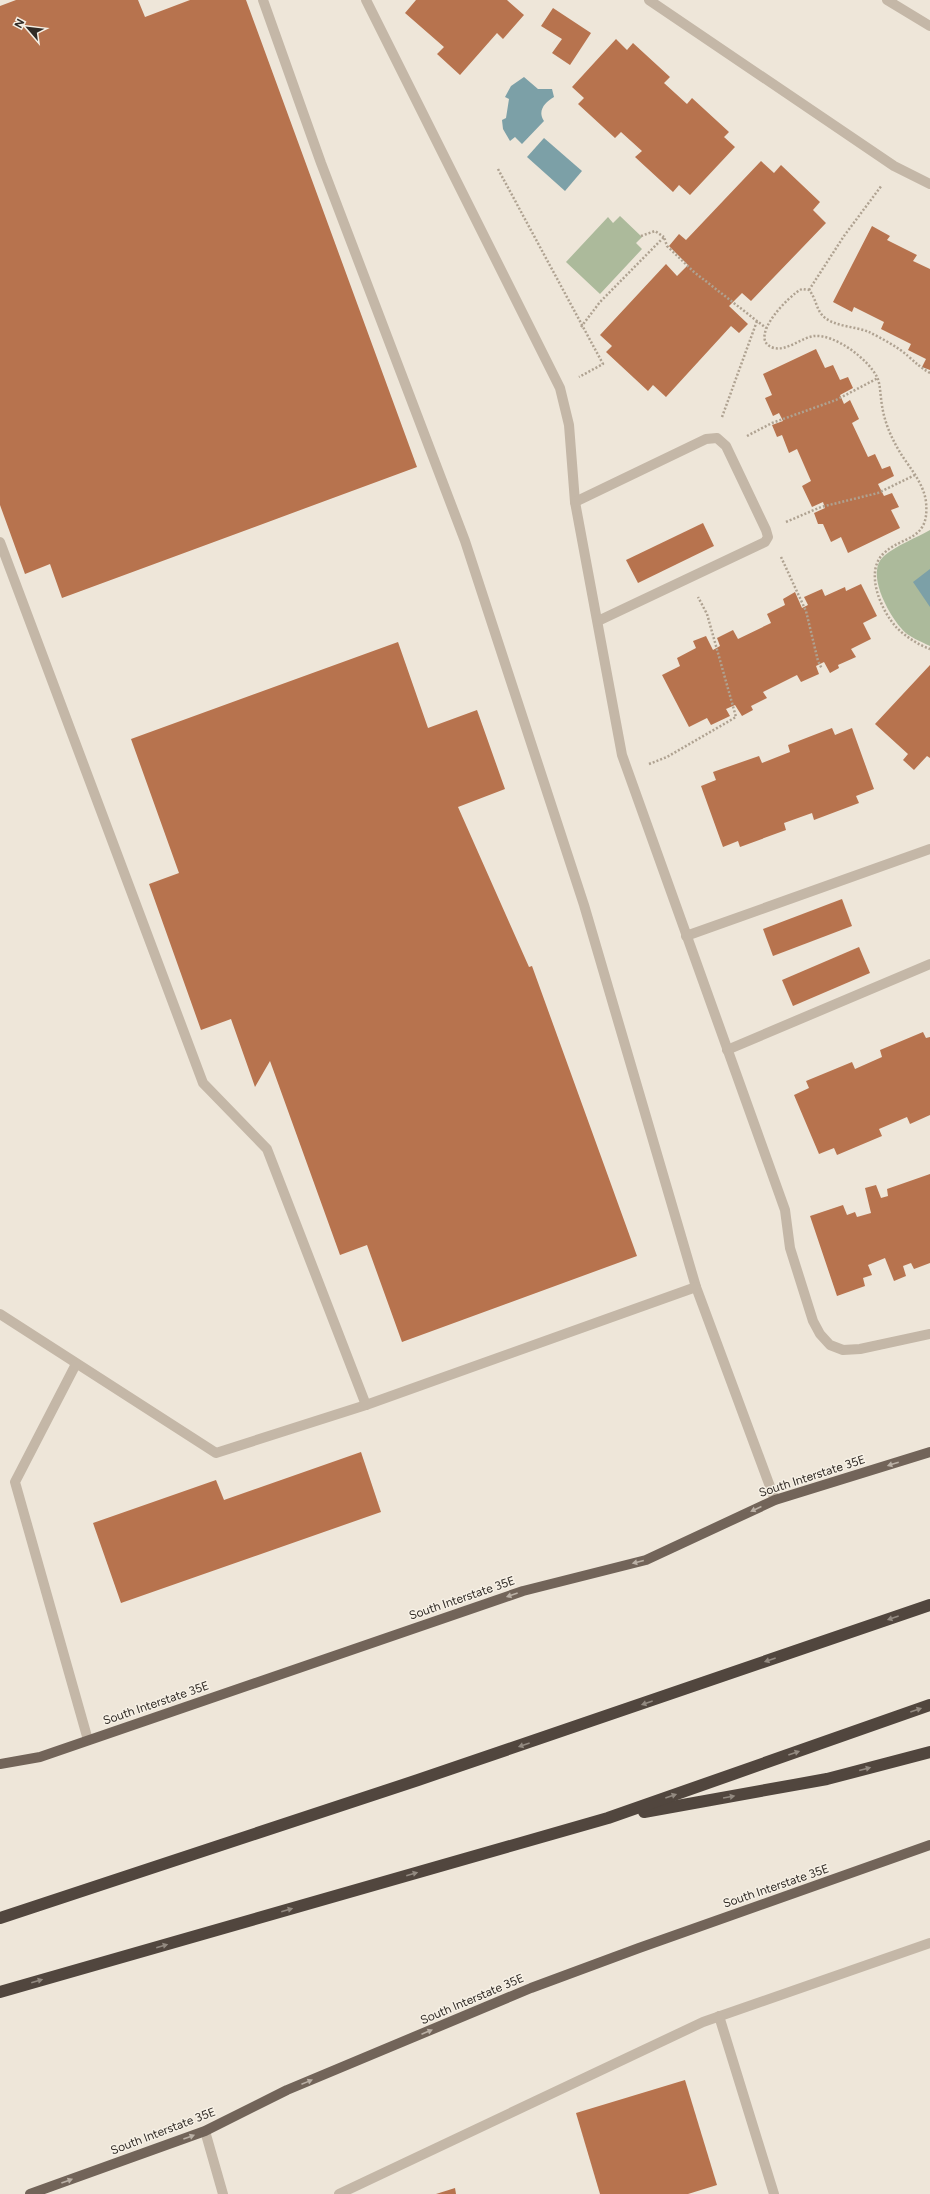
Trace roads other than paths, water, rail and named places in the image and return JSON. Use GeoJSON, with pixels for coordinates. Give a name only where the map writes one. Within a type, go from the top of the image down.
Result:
{"type":"FeatureCollection","features":[{"type":"Feature","properties":{"kind":"highway"},"geometry":{"type":"LineString","coordinates":[[0,1918],[448,1771],[930,1605]]}},
{"type":"Feature","properties":{"kind":"highway"},"geometry":{"type":"LineString","coordinates":[[0,1992],[608,1818],[930,1705]]}},
{"type":"Feature","properties":{"kind":"highway"},"geometry":{"type":"LineString","coordinates":[[608,1818],[827,1779],[930,1752]]}},
{"type":"Feature","properties":{"kind":"main road","name":"South Interstate 35E"},"geometry":{"type":"LineString","coordinates":[[0,1764],[40,1757],[523,1591],[646,1560],[775,1500],[930,1452]]}},
{"type":"Feature","properties":{"kind":"main road","name":"South Interstate 35E"},"geometry":{"type":"LineString","coordinates":[[30,2194],[205,2131],[287,2090],[531,1988],[639,1948],[930,1845]]}},
{"type":"Feature","properties":{"kind":"lane"},"geometry":{"type":"LineString","coordinates":[[263,0],[321,163],[465,541],[584,905],[696,1287],[775,1500]]}},
{"type":"Feature","properties":{"kind":"lane"},"geometry":{"type":"LineString","coordinates":[[366,0],[560,388],[568,425],[575,502],[622,755],[785,1210],[790,1248],[813,1321],[820,1334],[830,1345],[849,1350],[930,1334]]}},
{"type":"Feature","properties":{"kind":"lane"},"geometry":{"type":"LineString","coordinates":[[649,0],[894,166],[930,184]]}},
{"type":"Feature","properties":{"kind":"lane"},"geometry":{"type":"LineString","coordinates":[[887,0],[930,26]]}},
{"type":"Feature","properties":{"kind":"lane"},"geometry":{"type":"LineString","coordinates":[[575,502],[706,440],[717,438],[726,446],[768,537],[765,542],[598,621]]}},
{"type":"Feature","properties":{"kind":"lane"},"geometry":{"type":"LineString","coordinates":[[0,542],[203,1083],[267,1149],[366,1405]]}},
{"type":"Feature","properties":{"kind":"lane"},"geometry":{"type":"LineString","coordinates":[[686,936],[930,849]]}},
{"type":"Feature","properties":{"kind":"lane"},"geometry":{"type":"LineString","coordinates":[[727,1050],[930,964]]}},
{"type":"Feature","properties":{"kind":"lane"},"geometry":{"type":"LineString","coordinates":[[0,1314],[216,1453],[366,1405],[696,1287]]}},
{"type":"Feature","properties":{"kind":"lane"},"geometry":{"type":"LineString","coordinates":[[76,1364],[15,1482],[88,1740]]}},
{"type":"Feature","properties":{"kind":"lane"},"geometry":{"type":"LineString","coordinates":[[339,2194],[719,2016],[930,1943]]}},
{"type":"Feature","properties":{"kind":"lane"},"geometry":{"type":"LineString","coordinates":[[719,2016],[774,2194]]}},
{"type":"Feature","properties":{"kind":"lane"},"geometry":{"type":"LineString","coordinates":[[205,2131],[223,2194]]}},
{"type":"Feature","properties":{"kind":"water"},"geometry":{"type":"Polygon","coordinates":[[[524,77],[538,89],[552,89],[554,97],[543,107],[541,114],[544,121],[522,144],[515,137],[510,141],[503,129],[502,120],[506,118],[509,99],[505,97],[511,86],[524,77]]]}},
{"type":"Feature","properties":{"kind":"water"},"geometry":{"type":"Polygon","coordinates":[[[544,138],[582,171],[565,191],[527,157],[544,138]]]}},
{"type":"Feature","properties":{"kind":"water"},"geometry":{"type":"Polygon","coordinates":[[[930,569],[930,607],[913,582],[930,569]]]}}]}
